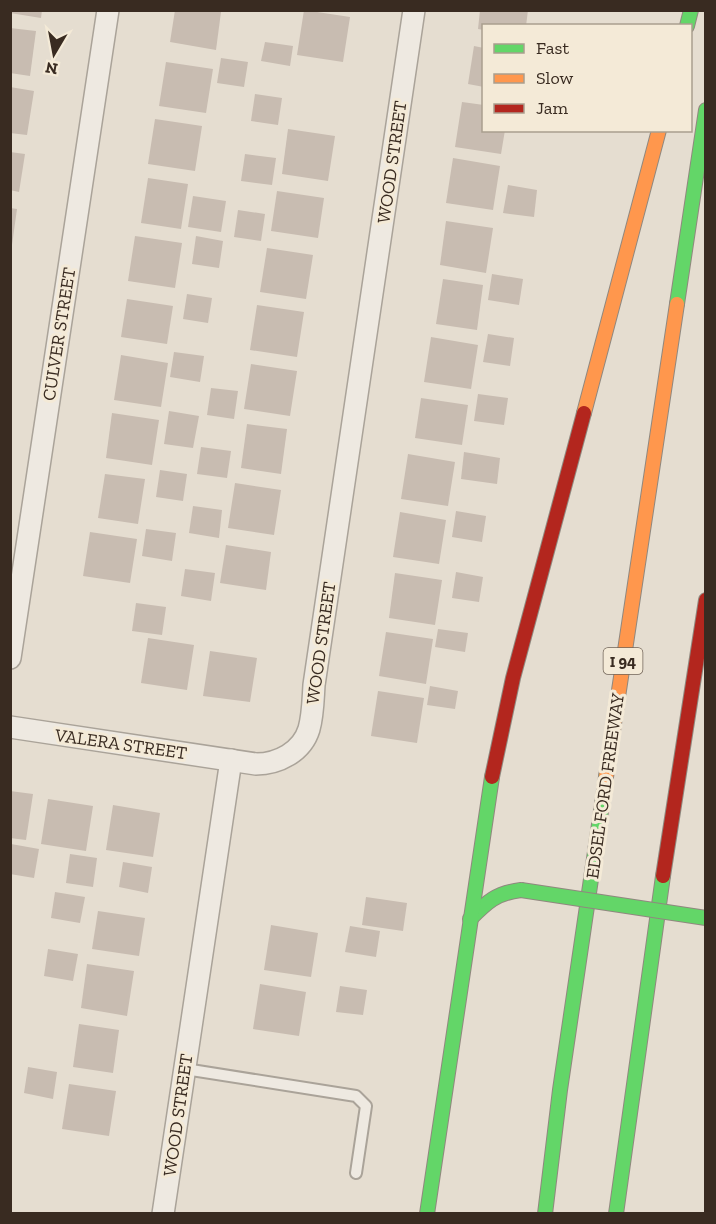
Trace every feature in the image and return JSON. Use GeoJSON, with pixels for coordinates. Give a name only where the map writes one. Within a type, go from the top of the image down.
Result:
{"type":"FeatureCollection","features":[{"type":"Feature","properties":{"kind":"highway","name":"EDSEL FORD FREEWAY"},"geometry":{"type":"LineString","coordinates":[[545,1214],[560,1090],[705,110]]}},
{"type":"Feature","properties":{"kind":"highway"},"geometry":{"type":"LineString","coordinates":[[427,1214],[493,767],[513,678],[658,132]]}},
{"type":"Feature","properties":{"kind":"highway"},"geometry":{"type":"LineString","coordinates":[[616,1214],[654,937],[705,600]]}},
{"type":"Feature","properties":{"kind":"highway"},"geometry":{"type":"LineString","coordinates":[[470,919],[494,897],[506,891],[521,890],[705,918]]}},
{"type":"Feature","properties":{"kind":"street","name":"CULVER STREET"},"geometry":{"type":"LineString","coordinates":[[10,658],[108,10]]}},
{"type":"Feature","properties":{"kind":"street","name":"WOOD STREET"},"geometry":{"type":"LineString","coordinates":[[163,1214],[231,760],[256,764],[276,761],[293,752],[309,730],[414,10]]}},
{"type":"Feature","properties":{"kind":"street","name":"VALERA STREET"},"geometry":{"type":"LineString","coordinates":[[10,727],[231,760]]}},
{"type":"Feature","properties":{"kind":"lane"},"geometry":{"type":"LineString","coordinates":[[185,1069],[356,1096],[366,1106],[356,1173]]}},
{"type":"Feature","properties":{"kind":"building"},"geometry":{"type":"Polygon","coordinates":[[[10,10],[42,10],[41,18],[10,13],[10,10]]]}},
{"type":"Feature","properties":{"kind":"building"},"geometry":{"type":"Polygon","coordinates":[[[175,10],[221,12],[216,50],[170,42],[175,10]]]}},
{"type":"Feature","properties":{"kind":"building"},"geometry":{"type":"Polygon","coordinates":[[[304,10],[350,17],[343,62],[297,55],[304,10]]]}},
{"type":"Feature","properties":{"kind":"building"},"geometry":{"type":"Polygon","coordinates":[[[480,10],[528,10],[526,24],[482,24],[482,30],[478,29],[480,10]]]}},
{"type":"Feature","properties":{"kind":"building"},"geometry":{"type":"Polygon","coordinates":[[[10,28],[36,31],[30,76],[10,73],[10,28]]]}},
{"type":"Feature","properties":{"kind":"building"},"geometry":{"type":"Polygon","coordinates":[[[265,42],[293,46],[290,66],[261,61],[265,42]]]}},
{"type":"Feature","properties":{"kind":"building"},"geometry":{"type":"Polygon","coordinates":[[[474,46],[482,48],[482,87],[468,84],[474,46]]]}},
{"type":"Feature","properties":{"kind":"building"},"geometry":{"type":"Polygon","coordinates":[[[221,58],[248,62],[244,87],[217,83],[221,58]]]}},
{"type":"Feature","properties":{"kind":"building"},"geometry":{"type":"Polygon","coordinates":[[[166,62],[213,69],[206,113],[159,106],[166,62]]]}},
{"type":"Feature","properties":{"kind":"building"},"geometry":{"type":"Polygon","coordinates":[[[10,87],[34,91],[27,135],[10,133],[10,87]]]}},
{"type":"Feature","properties":{"kind":"building"},"geometry":{"type":"Polygon","coordinates":[[[255,94],[282,98],[278,125],[251,121],[255,94]]]}},
{"type":"Feature","properties":{"kind":"building"},"geometry":{"type":"Polygon","coordinates":[[[462,102],[482,105],[482,132],[505,132],[501,154],[455,147],[462,102]]]}},
{"type":"Feature","properties":{"kind":"building"},"geometry":{"type":"Polygon","coordinates":[[[155,119],[202,126],[195,171],[148,164],[155,119]]]}},
{"type":"Feature","properties":{"kind":"building"},"geometry":{"type":"Polygon","coordinates":[[[288,129],[335,136],[328,181],[282,174],[288,129]]]}},
{"type":"Feature","properties":{"kind":"building"},"geometry":{"type":"Polygon","coordinates":[[[10,152],[25,154],[19,192],[10,190],[10,152]]]}},
{"type":"Feature","properties":{"kind":"building"},"geometry":{"type":"Polygon","coordinates":[[[245,154],[276,158],[272,185],[241,181],[245,154]]]}},
{"type":"Feature","properties":{"kind":"building"},"geometry":{"type":"Polygon","coordinates":[[[453,158],[500,166],[493,210],[446,203],[453,158]]]}},
{"type":"Feature","properties":{"kind":"building"},"geometry":{"type":"Polygon","coordinates":[[[148,178],[188,184],[181,229],[141,223],[148,178]]]}},
{"type":"Feature","properties":{"kind":"building"},"geometry":{"type":"Polygon","coordinates":[[[508,185],[537,190],[534,217],[503,213],[508,185]]]}},
{"type":"Feature","properties":{"kind":"building"},"geometry":{"type":"Polygon","coordinates":[[[277,191],[324,198],[318,238],[271,231],[277,191]]]}},
{"type":"Feature","properties":{"kind":"building"},"geometry":{"type":"Polygon","coordinates":[[[193,196],[226,201],[221,232],[188,227],[193,196]]]}},
{"type":"Feature","properties":{"kind":"building"},"geometry":{"type":"Polygon","coordinates":[[[10,208],[17,209],[12,245],[10,245],[10,208]]]}},
{"type":"Feature","properties":{"kind":"building"},"geometry":{"type":"Polygon","coordinates":[[[238,210],[265,214],[261,241],[234,237],[238,210]]]}},
{"type":"Feature","properties":{"kind":"building"},"geometry":{"type":"Polygon","coordinates":[[[446,221],[493,228],[486,273],[440,265],[446,221]]]}},
{"type":"Feature","properties":{"kind":"building"},"geometry":{"type":"Polygon","coordinates":[[[135,236],[182,243],[175,288],[128,281],[135,236]]]}},
{"type":"Feature","properties":{"kind":"building"},"geometry":{"type":"Polygon","coordinates":[[[196,236],[223,241],[219,268],[192,264],[196,236]]]}},
{"type":"Feature","properties":{"kind":"building"},"geometry":{"type":"Polygon","coordinates":[[[267,248],[313,255],[306,299],[260,292],[267,248]]]}},
{"type":"Feature","properties":{"kind":"building"},"geometry":{"type":"Polygon","coordinates":[[[492,274],[523,279],[519,305],[488,300],[492,274]]]}},
{"type":"Feature","properties":{"kind":"building"},"geometry":{"type":"Polygon","coordinates":[[[443,279],[483,285],[477,330],[436,324],[443,279]]]}},
{"type":"Feature","properties":{"kind":"building"},"geometry":{"type":"Polygon","coordinates":[[[187,294],[212,298],[208,323],[183,319],[187,294]]]}},
{"type":"Feature","properties":{"kind":"building"},"geometry":{"type":"Polygon","coordinates":[[[127,299],[173,306],[167,344],[121,337],[127,299]]]}},
{"type":"Feature","properties":{"kind":"building"},"geometry":{"type":"Polygon","coordinates":[[[257,305],[304,312],[297,357],[250,350],[257,305]]]}},
{"type":"Feature","properties":{"kind":"building"},"geometry":{"type":"Polygon","coordinates":[[[488,334],[514,338],[510,366],[483,362],[488,334]]]}},
{"type":"Feature","properties":{"kind":"building"},"geometry":{"type":"Polygon","coordinates":[[[431,337],[478,345],[471,389],[424,382],[431,337]]]}},
{"type":"Feature","properties":{"kind":"building"},"geometry":{"type":"Polygon","coordinates":[[[174,352],[204,356],[200,382],[170,377],[174,352]]]}},
{"type":"Feature","properties":{"kind":"building"},"geometry":{"type":"Polygon","coordinates":[[[121,355],[168,363],[161,407],[114,400],[121,355]]]}},
{"type":"Feature","properties":{"kind":"building"},"geometry":{"type":"Polygon","coordinates":[[[251,364],[297,371],[290,416],[244,409],[251,364]]]}},
{"type":"Feature","properties":{"kind":"building"},"geometry":{"type":"Polygon","coordinates":[[[211,388],[238,391],[234,419],[207,415],[211,388]]]}},
{"type":"Feature","properties":{"kind":"building"},"geometry":{"type":"Polygon","coordinates":[[[478,394],[508,398],[504,425],[474,421],[478,394]]]}},
{"type":"Feature","properties":{"kind":"building"},"geometry":{"type":"Polygon","coordinates":[[[421,398],[468,405],[462,445],[415,438],[421,398]]]}},
{"type":"Feature","properties":{"kind":"building"},"geometry":{"type":"Polygon","coordinates":[[[169,411],[199,416],[193,448],[164,444],[169,411]]]}},
{"type":"Feature","properties":{"kind":"building"},"geometry":{"type":"Polygon","coordinates":[[[112,413],[159,420],[152,465],[106,458],[112,413]]]}},
{"type":"Feature","properties":{"kind":"building"},"geometry":{"type":"Polygon","coordinates":[[[247,424],[287,429],[281,474],[241,468],[247,424]]]}},
{"type":"Feature","properties":{"kind":"building"},"geometry":{"type":"Polygon","coordinates":[[[201,447],[231,451],[227,478],[197,474],[201,447]]]}},
{"type":"Feature","properties":{"kind":"building"},"geometry":{"type":"Polygon","coordinates":[[[464,452],[500,458],[497,484],[461,479],[464,452]]]}},
{"type":"Feature","properties":{"kind":"building"},"geometry":{"type":"Polygon","coordinates":[[[408,454],[455,462],[448,506],[401,499],[408,454]]]}},
{"type":"Feature","properties":{"kind":"building"},"geometry":{"type":"Polygon","coordinates":[[[160,470],[187,474],[183,501],[156,497],[160,470]]]}},
{"type":"Feature","properties":{"kind":"building"},"geometry":{"type":"Polygon","coordinates":[[[105,474],[145,479],[138,524],[98,518],[105,474]]]}},
{"type":"Feature","properties":{"kind":"building"},"geometry":{"type":"Polygon","coordinates":[[[235,483],[281,490],[274,535],[228,528],[235,483]]]}},
{"type":"Feature","properties":{"kind":"building"},"geometry":{"type":"Polygon","coordinates":[[[193,506],[222,510],[219,538],[189,533],[193,506]]]}},
{"type":"Feature","properties":{"kind":"building"},"geometry":{"type":"Polygon","coordinates":[[[456,511],[486,516],[482,542],[452,537],[456,511]]]}},
{"type":"Feature","properties":{"kind":"building"},"geometry":{"type":"Polygon","coordinates":[[[400,512],[446,520],[439,564],[393,557],[400,512]]]}},
{"type":"Feature","properties":{"kind":"building"},"geometry":{"type":"Polygon","coordinates":[[[146,529],[176,533],[172,561],[142,556],[146,529]]]}},
{"type":"Feature","properties":{"kind":"building"},"geometry":{"type":"Polygon","coordinates":[[[90,532],[137,539],[130,583],[83,576],[90,532]]]}},
{"type":"Feature","properties":{"kind":"building"},"geometry":{"type":"Polygon","coordinates":[[[226,545],[271,552],[266,590],[220,583],[226,545]]]}},
{"type":"Feature","properties":{"kind":"building"},"geometry":{"type":"Polygon","coordinates":[[[185,569],[215,573],[211,601],[181,596],[185,569]]]}},
{"type":"Feature","properties":{"kind":"building"},"geometry":{"type":"Polygon","coordinates":[[[456,572],[483,577],[479,602],[452,598],[456,572]]]}},
{"type":"Feature","properties":{"kind":"building"},"geometry":{"type":"Polygon","coordinates":[[[395,573],[442,580],[435,625],[389,618],[395,573]]]}},
{"type":"Feature","properties":{"kind":"building"},"geometry":{"type":"Polygon","coordinates":[[[136,603],[166,607],[162,635],[132,631],[136,603]]]}},
{"type":"Feature","properties":{"kind":"building"},"geometry":{"type":"Polygon","coordinates":[[[438,629],[468,633],[465,652],[435,647],[438,629]]]}},
{"type":"Feature","properties":{"kind":"building"},"geometry":{"type":"Polygon","coordinates":[[[386,632],[433,639],[426,684],[379,676],[386,632]]]}},
{"type":"Feature","properties":{"kind":"building"},"geometry":{"type":"Polygon","coordinates":[[[148,638],[194,645],[187,690],[141,683],[148,638]]]}},
{"type":"Feature","properties":{"kind":"building"},"geometry":{"type":"Polygon","coordinates":[[[210,651],[257,658],[250,702],[203,696],[210,651]]]}},
{"type":"Feature","properties":{"kind":"building"},"geometry":{"type":"Polygon","coordinates":[[[430,686],[458,691],[455,709],[427,705],[430,686]]]}},
{"type":"Feature","properties":{"kind":"building"},"geometry":{"type":"Polygon","coordinates":[[[378,691],[424,698],[417,743],[371,736],[378,691]]]}},
{"type":"Feature","properties":{"kind":"building"},"geometry":{"type":"Polygon","coordinates":[[[10,791],[33,794],[26,840],[10,838],[10,791]]]}},
{"type":"Feature","properties":{"kind":"building"},"geometry":{"type":"Polygon","coordinates":[[[48,799],[93,806],[86,851],[41,844],[48,799]]]}},
{"type":"Feature","properties":{"kind":"building"},"geometry":{"type":"Polygon","coordinates":[[[113,805],[160,813],[153,857],[106,850],[113,805]]]}},
{"type":"Feature","properties":{"kind":"building"},"geometry":{"type":"Polygon","coordinates":[[[11,844],[39,849],[34,878],[10,874],[11,844]]]}},
{"type":"Feature","properties":{"kind":"building"},"geometry":{"type":"Polygon","coordinates":[[[70,854],[97,858],[93,887],[66,883],[70,854]]]}},
{"type":"Feature","properties":{"kind":"building"},"geometry":{"type":"Polygon","coordinates":[[[123,862],[152,867],[148,893],[119,887],[123,862]]]}},
{"type":"Feature","properties":{"kind":"building"},"geometry":{"type":"Polygon","coordinates":[[[55,892],[85,897],[80,923],[51,918],[55,892]]]}},
{"type":"Feature","properties":{"kind":"building"},"geometry":{"type":"Polygon","coordinates":[[[366,897],[407,903],[403,931],[362,925],[366,897]]]}},
{"type":"Feature","properties":{"kind":"building"},"geometry":{"type":"Polygon","coordinates":[[[98,911],[145,918],[139,956],[92,949],[98,911]]]}},
{"type":"Feature","properties":{"kind":"building"},"geometry":{"type":"Polygon","coordinates":[[[271,925],[318,933],[311,977],[264,970],[271,925]]]}},
{"type":"Feature","properties":{"kind":"building"},"geometry":{"type":"Polygon","coordinates":[[[350,926],[380,931],[376,957],[345,952],[350,926]]]}},
{"type":"Feature","properties":{"kind":"building"},"geometry":{"type":"Polygon","coordinates":[[[48,949],[78,954],[73,981],[44,976],[48,949]]]}},
{"type":"Feature","properties":{"kind":"building"},"geometry":{"type":"Polygon","coordinates":[[[87,964],[134,971],[127,1016],[81,1008],[87,964]]]}},
{"type":"Feature","properties":{"kind":"building"},"geometry":{"type":"Polygon","coordinates":[[[260,984],[306,992],[299,1036],[253,1029],[260,984]]]}},
{"type":"Feature","properties":{"kind":"building"},"geometry":{"type":"Polygon","coordinates":[[[340,986],[367,990],[363,1015],[336,1012],[340,986]]]}},
{"type":"Feature","properties":{"kind":"building"},"geometry":{"type":"Polygon","coordinates":[[[79,1024],[119,1030],[113,1073],[73,1067],[79,1024]]]}},
{"type":"Feature","properties":{"kind":"building"},"geometry":{"type":"Polygon","coordinates":[[[28,1067],[57,1072],[53,1099],[24,1093],[28,1067]]]}},
{"type":"Feature","properties":{"kind":"building"},"geometry":{"type":"Polygon","coordinates":[[[69,1084],[116,1091],[109,1136],[62,1129],[69,1084]]]}},
{"type":"Feature","properties":{"kind":"traffic: fast"},"geometry":{"type":"LineString","coordinates":[[688,24],[691,10]]}},
{"type":"Feature","properties":{"kind":"traffic: fast"},"geometry":{"type":"LineString","coordinates":[[677,304],[706,110]]}},
{"type":"Feature","properties":{"kind":"traffic: fast"},"geometry":{"type":"LineString","coordinates":[[427,1214],[492,777]]}},
{"type":"Feature","properties":{"kind":"traffic: fast"},"geometry":{"type":"LineString","coordinates":[[545,1214],[560,1090],[606,777]]}},
{"type":"Feature","properties":{"kind":"traffic: fast"},"geometry":{"type":"LineString","coordinates":[[616,1214],[663,876]]}},
{"type":"Feature","properties":{"kind":"traffic: fast"},"geometry":{"type":"LineString","coordinates":[[470,919],[492,899],[505,893],[521,890]]}},
{"type":"Feature","properties":{"kind":"traffic: fast"},"geometry":{"type":"LineString","coordinates":[[521,890],[706,918]]}},
{"type":"Feature","properties":{"kind":"traffic: slow"},"geometry":{"type":"LineString","coordinates":[[584,413],[658,132]]}},
{"type":"Feature","properties":{"kind":"traffic: slow"},"geometry":{"type":"LineString","coordinates":[[606,777],[677,304]]}},
{"type":"Feature","properties":{"kind":"traffic: jam"},"geometry":{"type":"LineString","coordinates":[[492,777],[513,678],[584,413]]}},
{"type":"Feature","properties":{"kind":"traffic: jam"},"geometry":{"type":"LineString","coordinates":[[663,876],[706,600]]}}]}
